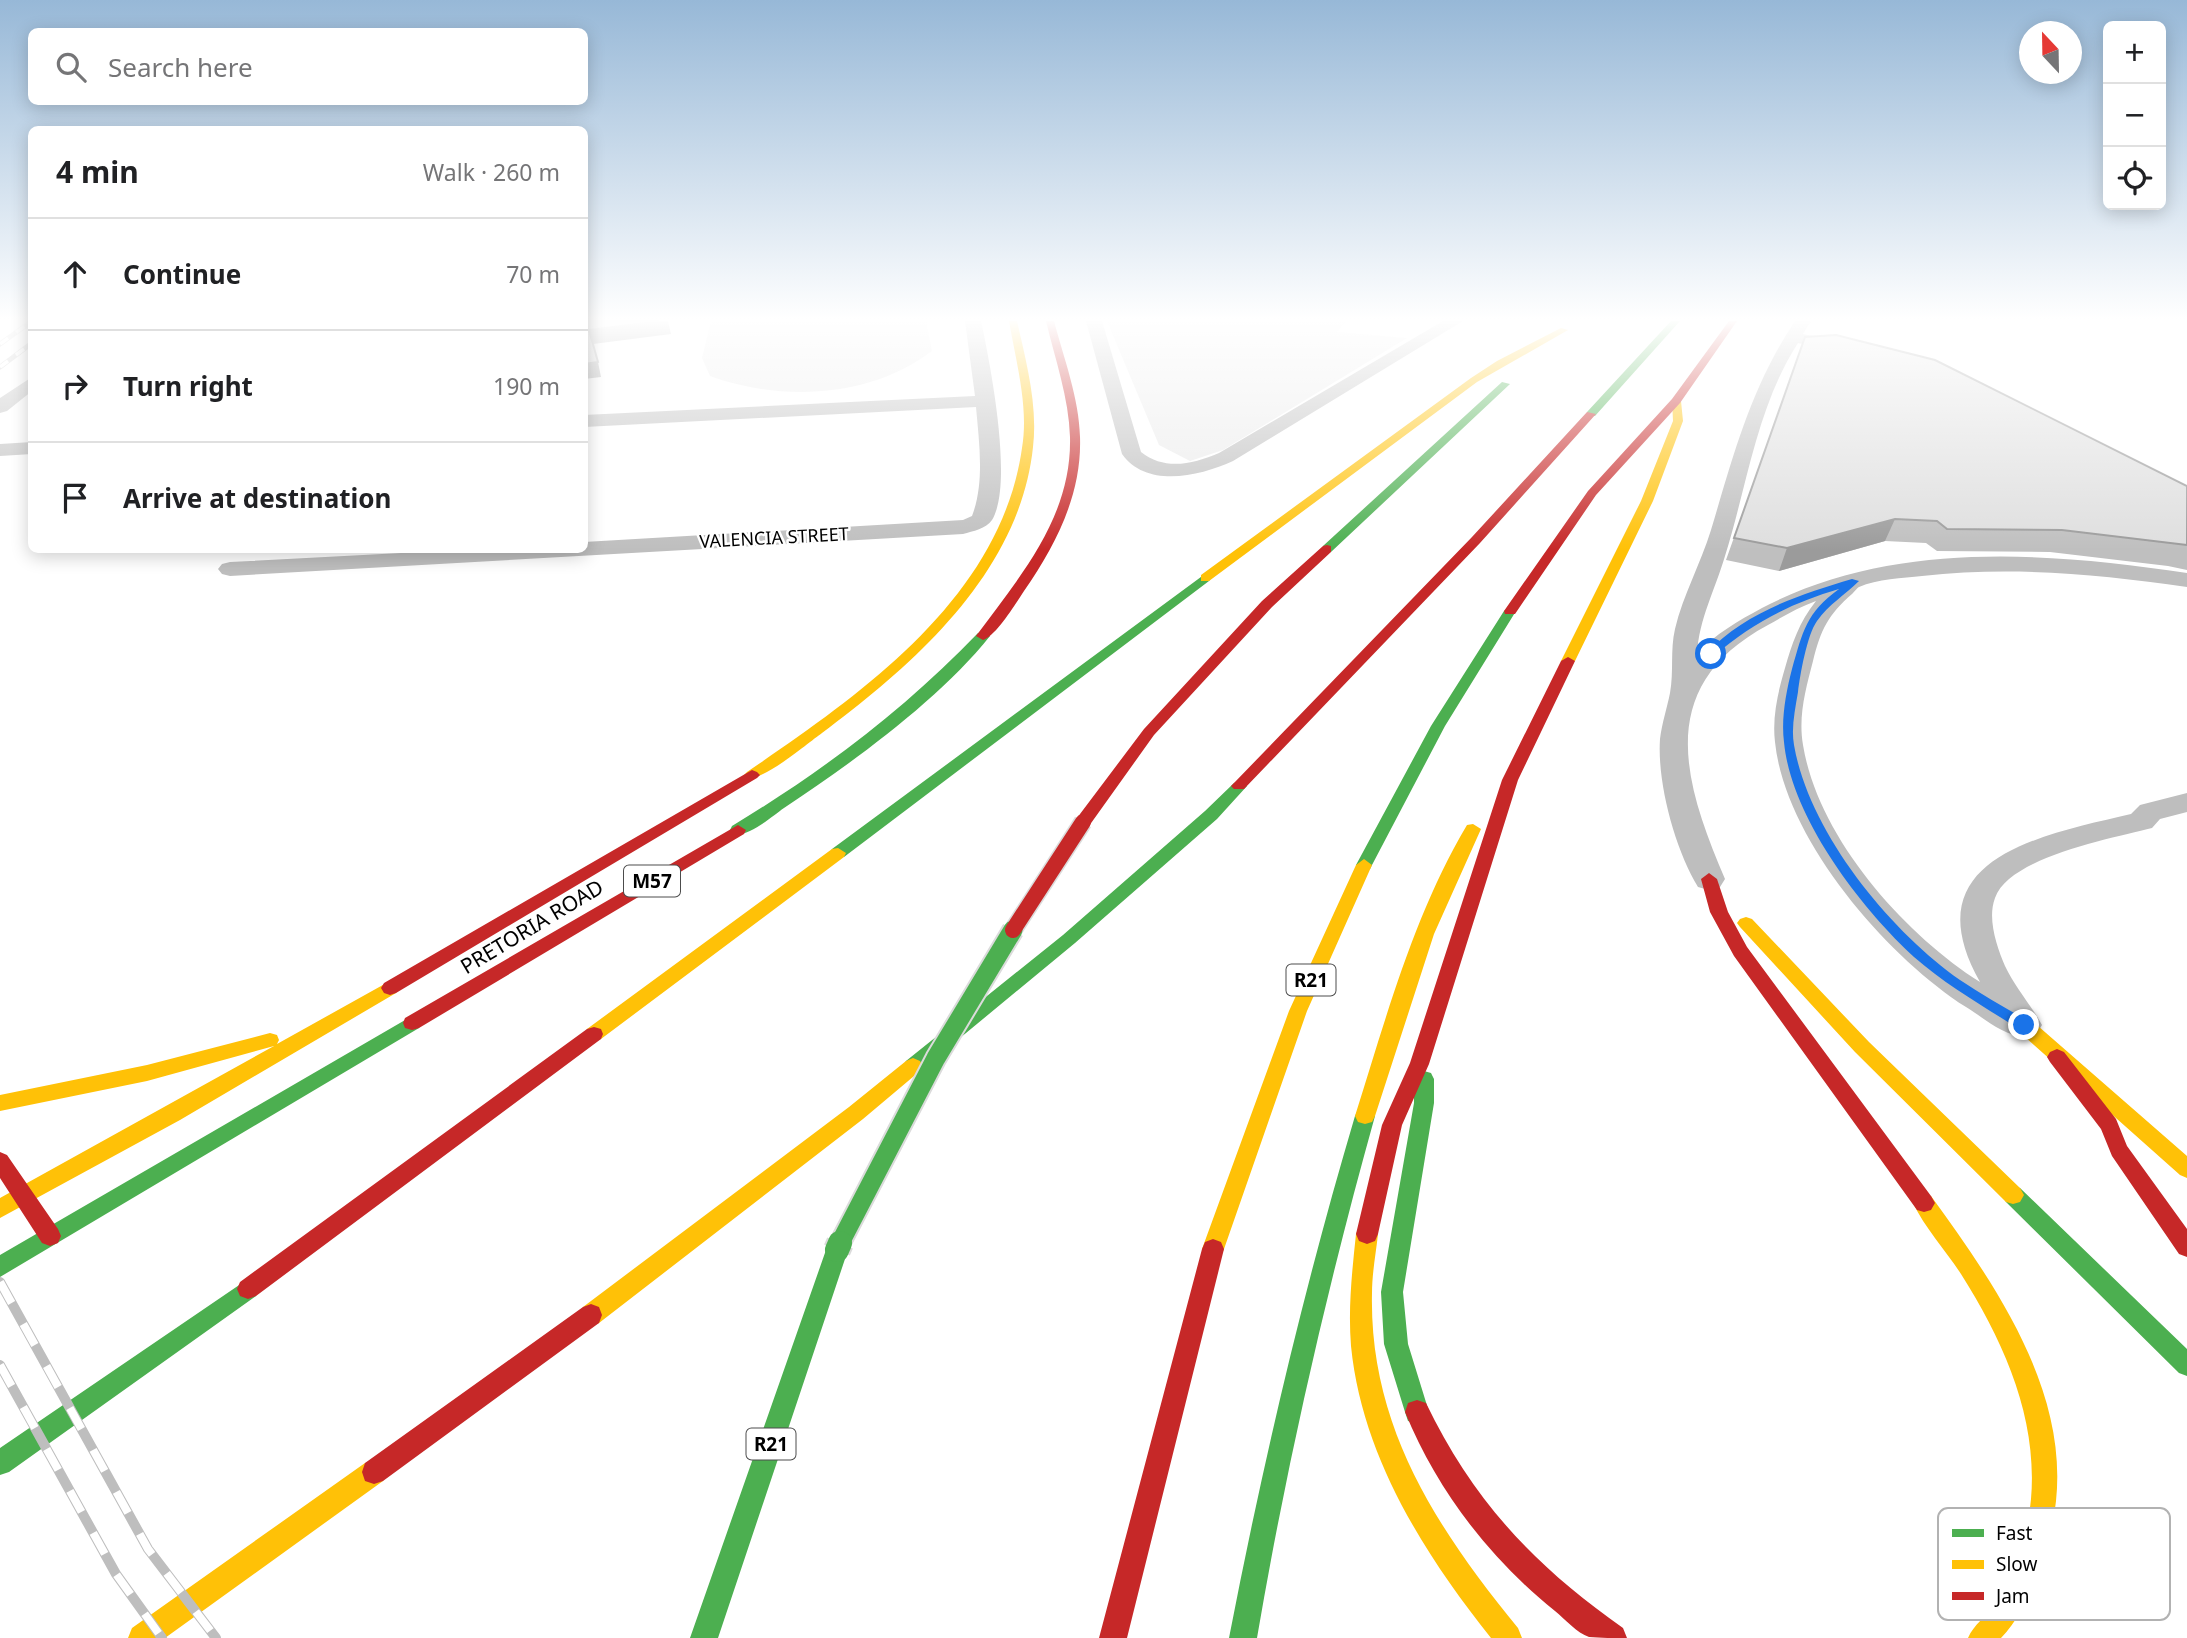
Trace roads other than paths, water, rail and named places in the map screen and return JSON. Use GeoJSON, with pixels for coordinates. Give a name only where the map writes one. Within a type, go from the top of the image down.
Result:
{"type":"FeatureCollection","features":[{"type":"Feature","properties":{"kind":"main road","name":"PRETORIA ROAD"},"geometry":{"type":"LineString","coordinates":[[0,1209],[346,1014],[697,809],[818,732],[898,664],[926,636],[973,582],[992,554],[1024,480],[1030,429],[1026,397]]}},
{"type":"Feature","properties":{"kind":"main road","name":"PRETORIA ROAD"},"geometry":{"type":"LineString","coordinates":[[0,1267],[778,806],[845,761],[935,687],[1000,618],[1023,586],[1060,522],[1075,455],[1073,421],[1068,397]]}},
{"type":"Feature","properties":{"kind":"main road"},"geometry":{"type":"LineString","coordinates":[[0,1463],[281,1266],[1450,397]]}},
{"type":"Feature","properties":{"kind":"main road","name":"R21"},"geometry":{"type":"LineString","coordinates":[[704,1638],[837,1250],[936,1058],[1021,916],[1083,822],[1149,732],[1267,604],[1491,397]]}},
{"type":"Feature","properties":{"kind":"main road"},"geometry":{"type":"LineString","coordinates":[[142,1638],[543,1351],[856,1113],[1069,939],[1211,815],[1476,540],[1606,397]]}},
{"type":"Feature","properties":{"kind":"main road","name":"R21"},"geometry":{"type":"LineString","coordinates":[[1113,1638],[1209,1259],[1298,1011],[1362,868],[1438,726],[1503,621],[1592,494],[1679,397]]}},
{"type":"Feature","properties":{"kind":"main road"},"geometry":{"type":"LineString","coordinates":[[1508,1638],[1468,1589],[1432,1536],[1399,1475],[1374,1410],[1365,1371],[1360,1314],[1362,1276],[1371,1217],[1397,1107],[1405,1085],[1419,1064],[1510,780],[1647,501],[1678,421],[1676,401]]}},
{"type":"Feature","properties":{"kind":"main road"},"geometry":{"type":"LineString","coordinates":[[1243,1638],[1313,1299],[1357,1136],[1399,1011],[1461,849],[1483,811],[1510,780]]}},
{"type":"Feature","properties":{"kind":"main road"},"geometry":{"type":"LineString","coordinates":[[1709,879],[1767,947],[1852,1037],[2187,1368]]}},
{"type":"Feature","properties":{"kind":"main road"},"geometry":{"type":"LineString","coordinates":[[1709,879],[1719,912],[1740,951],[1968,1263],[2007,1331],[2029,1388],[2043,1447],[2042,1508]]}},
{"type":"Feature","properties":{"kind":"main road"},"geometry":{"type":"LineString","coordinates":[[0,1103],[209,1058],[346,1014]]}},
{"type":"Feature","properties":{"kind":"main road"},"geometry":{"type":"LineString","coordinates":[[2024,1025],[2057,1057],[2187,1169]]}},
{"type":"Feature","properties":{"kind":"main road"},"geometry":{"type":"LineString","coordinates":[[2057,1057],[2109,1125],[2119,1150],[2187,1247]]}},
{"type":"Feature","properties":{"kind":"main road"},"geometry":{"type":"LineString","coordinates":[[1419,1064],[1424,1082],[1423,1103],[1392,1290],[1394,1332],[1417,1416],[1461,1496],[1491,1532],[1530,1574],[1568,1607],[1613,1638]]}},
{"type":"Feature","properties":{"kind":"main road"},"geometry":{"type":"LineString","coordinates":[[0,1161],[50,1236]]}},
{"type":"Feature","properties":{"kind":"main road"},"geometry":{"type":"LineString","coordinates":[[1982,1638],[1999,1620]]}},
{"type":"Feature","properties":{"kind":"street"},"geometry":{"type":"LineString","coordinates":[[588,421],[983,401],[983,397]]}},
{"type":"Feature","properties":{"kind":"street"},"geometry":{"type":"LineString","coordinates":[[1116,397],[1132,454],[1145,464],[1166,469],[1192,468],[1214,463],[1325,397]]}},
{"type":"Feature","properties":{"kind":"street"},"geometry":{"type":"LineString","coordinates":[[1709,879],[1681,807],[1675,731],[1684,692],[1683,658],[1688,627],[1712,561],[1763,397]]}},
{"type":"Feature","properties":{"kind":"street","name":"VALENCIA STREET"},"geometry":{"type":"LineString","coordinates":[[588,549],[962,527],[982,517],[988,488],[989,436],[983,401]]}},
{"type":"Feature","properties":{"kind":"street"},"geometry":{"type":"LineString","coordinates":[[0,450],[28,448]]}},
{"type":"Feature","properties":{"kind":"street"},"geometry":{"type":"LineString","coordinates":[[230,569],[518,553]]}},
{"type":"Feature","properties":{"kind":"street"},"geometry":{"type":"LineString","coordinates":[[1684,692],[1711,654],[1734,634],[1796,599],[1862,580],[1937,568],[1989,566],[2075,566],[2133,571],[2187,580]]}},
{"type":"Feature","properties":{"kind":"street"},"geometry":{"type":"LineString","coordinates":[[2024,1025],[1955,983],[1918,953],[1881,915],[1841,862],[1804,801],[1789,746],[1788,727],[1794,680],[1810,623],[1828,601],[1862,580],[1947,576],[2057,581],[2187,600]]}},
{"type":"Feature","properties":{"kind":"street"},"geometry":{"type":"LineString","coordinates":[[2024,1025],[2002,994],[1979,940],[1975,916],[1980,891],[1994,872],[2031,850],[2141,821],[2150,811],[2187,802]]}},
{"type":"Feature","properties":{"kind":"railway"},"geometry":{"type":"LineString","coordinates":[[0,1282],[148,1549],[216,1638]]}},
{"type":"Feature","properties":{"kind":"railway"},"geometry":{"type":"LineString","coordinates":[[0,1365],[116,1574],[162,1638]]}}]}
